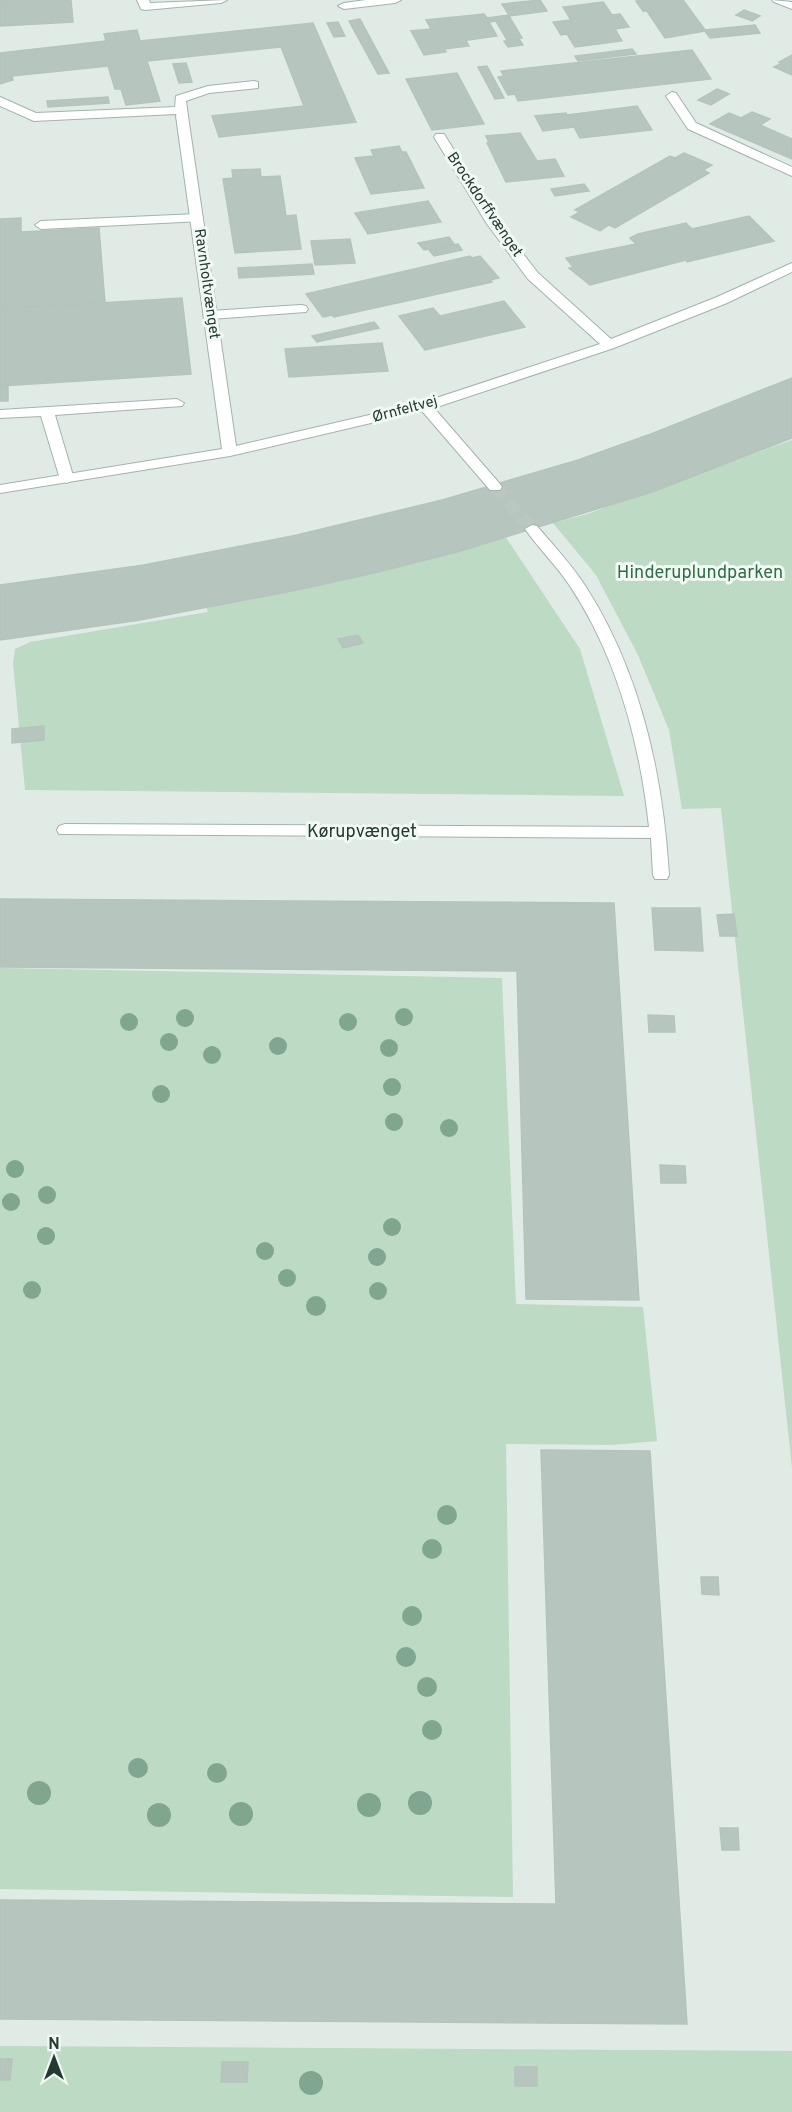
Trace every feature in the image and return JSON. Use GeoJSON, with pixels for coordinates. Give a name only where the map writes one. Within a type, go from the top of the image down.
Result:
{"type":"FeatureCollection","features":[{"type":"Feature","properties":{"kind":"street"},"geometry":{"type":"LineString","coordinates":[[142,0],[145,7],[221,0]]}},
{"type":"Feature","properties":{"kind":"street"},"geometry":{"type":"LineString","coordinates":[[344,6],[394,0]]}},
{"type":"Feature","properties":{"kind":"street"},"geometry":{"type":"LineString","coordinates":[[778,0],[792,6]]}},
{"type":"Feature","properties":{"kind":"street"},"geometry":{"type":"LineString","coordinates":[[0,101],[34,117],[181,113],[180,99],[208,90],[254,85]]}},
{"type":"Feature","properties":{"kind":"street"},"geometry":{"type":"LineString","coordinates":[[672,96],[692,126],[792,172]]}},
{"type":"Feature","properties":{"kind":"street","name":"Ravnholtvænget"},"geometry":{"type":"LineString","coordinates":[[181,113],[230,452]]}},
{"type":"Feature","properties":{"kind":"street","name":"Brockdorffvænget"},"geometry":{"type":"LineString","coordinates":[[440,137],[493,224],[533,276],[609,345]]}},
{"type":"Feature","properties":{"kind":"street"},"geometry":{"type":"LineString","coordinates":[[41,225],[197,218]]}},
{"type":"Feature","properties":{"kind":"street","name":"Ørnfeltvej"},"geometry":{"type":"LineString","coordinates":[[0,489],[230,452],[424,406],[609,345],[722,300],[792,267]]}},
{"type":"Feature","properties":{"kind":"street"},"geometry":{"type":"LineString","coordinates":[[210,315],[301,309]]}},
{"type":"Feature","properties":{"kind":"street"},"geometry":{"type":"LineString","coordinates":[[0,414],[177,403]]}},
{"type":"Feature","properties":{"kind":"street"},"geometry":{"type":"LineString","coordinates":[[424,406],[495,487]]}},
{"type":"Feature","properties":{"kind":"street"},"geometry":{"type":"LineString","coordinates":[[47,411],[67,479]]}},
{"type":"Feature","properties":{"kind":"street"},"geometry":{"type":"LineString","coordinates":[[532,529],[579,588],[625,680],[648,755],[660,833],[661,875]]}},
{"type":"Feature","properties":{"kind":"street","name":"Kørupvænget"},"geometry":{"type":"LineString","coordinates":[[65,830],[660,833]]}},
{"type":"Feature","properties":{"kind":"green space","name":"Hinderuplundparken"},"geometry":{"type":"Polygon","coordinates":[[[792,440],[792,1468],[721,808],[682,809],[669,730],[638,655],[596,575],[553,523],[587,514],[792,440]]]}},
{"type":"Feature","properties":{"kind":"green space"},"geometry":{"type":"Polygon","coordinates":[[[505,536],[580,649],[624,796],[25,790],[13,663],[15,649],[30,642],[208,612],[206,606],[505,536]]]}},
{"type":"Feature","properties":{"kind":"green space"},"geometry":{"type":"Polygon","coordinates":[[[0,968],[502,978],[516,1304],[643,1307],[657,1441],[612,1445],[506,1444],[513,1897],[0,1889],[0,968]]]}},
{"type":"Feature","properties":{"kind":"green space"},"geometry":{"type":"Polygon","coordinates":[[[0,2046],[792,2051],[792,2112],[0,2112],[0,2046]]]}},
{"type":"Feature","properties":{"kind":"building"},"geometry":{"type":"Polygon","coordinates":[[[0,0],[71,0],[73,22],[0,26],[0,0]]]}},
{"type":"Feature","properties":{"kind":"building"},"geometry":{"type":"Polygon","coordinates":[[[540,0],[547,11],[509,16],[522,38],[507,40],[496,21],[489,22],[497,36],[468,40],[466,41],[469,46],[444,49],[446,52],[424,55],[411,31],[431,29],[426,20],[484,14],[487,18],[509,15],[502,4],[540,0]]]}},
{"type":"Feature","properties":{"kind":"building"},"geometry":{"type":"Polygon","coordinates":[[[683,0],[705,30],[755,25],[760,33],[710,38],[705,31],[665,38],[647,11],[643,11],[636,1],[683,0]]]}},
{"type":"Feature","properties":{"kind":"building"},"geometry":{"type":"Polygon","coordinates":[[[603,2],[612,15],[620,14],[629,27],[615,29],[622,41],[575,47],[567,34],[561,35],[553,22],[571,20],[563,7],[603,2]]]}},
{"type":"Feature","properties":{"kind":"building"},"geometry":{"type":"Polygon","coordinates":[[[744,10],[760,16],[752,21],[736,15],[744,10]]]}},
{"type":"Feature","properties":{"kind":"building"},"geometry":{"type":"Polygon","coordinates":[[[360,19],[389,73],[378,74],[349,21],[360,19]]]}},
{"type":"Feature","properties":{"kind":"building"},"geometry":{"type":"Polygon","coordinates":[[[338,22],[345,36],[334,37],[327,23],[338,22]]]}},
{"type":"Feature","properties":{"kind":"building"},"geometry":{"type":"Polygon","coordinates":[[[313,23],[356,122],[219,137],[212,116],[304,106],[281,47],[147,61],[160,101],[126,105],[121,89],[115,89],[108,66],[12,76],[13,80],[0,84],[0,53],[106,41],[104,34],[137,30],[140,41],[313,23]]]}},
{"type":"Feature","properties":{"kind":"building"},"geometry":{"type":"Polygon","coordinates":[[[519,39],[523,45],[508,47],[504,41],[519,39]]]}},
{"type":"Feature","properties":{"kind":"building"},"geometry":{"type":"Polygon","coordinates":[[[632,49],[636,54],[578,61],[575,56],[632,49]]]}},
{"type":"Feature","properties":{"kind":"building"},"geometry":{"type":"Polygon","coordinates":[[[692,50],[711,79],[518,101],[515,94],[508,95],[498,77],[504,76],[501,71],[692,50]]]}},
{"type":"Feature","properties":{"kind":"building"},"geometry":{"type":"Polygon","coordinates":[[[792,55],[792,75],[774,67],[782,63],[779,62],[792,55]]]}},
{"type":"Feature","properties":{"kind":"building"},"geometry":{"type":"Polygon","coordinates":[[[186,63],[192,82],[179,83],[173,64],[186,63]]]}},
{"type":"Feature","properties":{"kind":"building"},"geometry":{"type":"Polygon","coordinates":[[[487,66],[504,98],[495,99],[478,67],[487,66]]]}},
{"type":"Feature","properties":{"kind":"building"},"geometry":{"type":"Polygon","coordinates":[[[457,73],[484,124],[432,130],[406,79],[457,73]]]}},
{"type":"Feature","properties":{"kind":"building"},"geometry":{"type":"Polygon","coordinates":[[[717,89],[729,94],[711,105],[698,100],[717,89]]]}},
{"type":"Feature","properties":{"kind":"building"},"geometry":{"type":"Polygon","coordinates":[[[108,97],[109,103],[48,107],[47,101],[108,97]]]}},
{"type":"Feature","properties":{"kind":"building"},"geometry":{"type":"Polygon","coordinates":[[[637,106],[652,130],[580,138],[574,127],[543,131],[535,116],[566,113],[567,115],[637,106]]]}},
{"type":"Feature","properties":{"kind":"building"},"geometry":{"type":"Polygon","coordinates":[[[752,112],[770,119],[760,125],[792,139],[792,159],[710,124],[729,113],[741,118],[752,112]]]}},
{"type":"Feature","properties":{"kind":"building"},"geometry":{"type":"Polygon","coordinates":[[[520,133],[537,161],[555,159],[564,176],[506,182],[487,143],[489,143],[486,136],[520,133]]]}},
{"type":"Feature","properties":{"kind":"building"},"geometry":{"type":"Polygon","coordinates":[[[399,146],[402,152],[406,152],[424,188],[371,194],[355,158],[374,156],[371,150],[399,146]]]}},
{"type":"Feature","properties":{"kind":"building"},"geometry":{"type":"Polygon","coordinates":[[[684,153],[712,165],[703,170],[709,173],[615,228],[609,225],[600,231],[571,217],[580,212],[575,210],[670,156],[675,158],[684,153]]]}},
{"type":"Feature","properties":{"kind":"building"},"geometry":{"type":"Polygon","coordinates":[[[260,169],[261,177],[280,176],[286,216],[296,215],[301,249],[235,253],[223,179],[233,178],[232,170],[260,169]]]}},
{"type":"Feature","properties":{"kind":"building"},"geometry":{"type":"Polygon","coordinates":[[[584,184],[589,191],[555,196],[551,189],[584,184]]]}},
{"type":"Feature","properties":{"kind":"building"},"geometry":{"type":"Polygon","coordinates":[[[428,201],[441,222],[368,234],[355,213],[428,201]]]}},
{"type":"Feature","properties":{"kind":"building"},"geometry":{"type":"Polygon","coordinates":[[[749,216],[774,241],[687,262],[686,260],[590,285],[569,268],[573,267],[566,258],[636,244],[630,238],[638,234],[686,223],[692,229],[749,216]]]}},
{"type":"Feature","properties":{"kind":"building"},"geometry":{"type":"Polygon","coordinates":[[[21,218],[21,232],[99,228],[105,303],[0,309],[0,219],[21,218]]]}},
{"type":"Feature","properties":{"kind":"building"},"geometry":{"type":"Polygon","coordinates":[[[449,237],[454,244],[424,250],[418,243],[449,237]]]}},
{"type":"Feature","properties":{"kind":"building"},"geometry":{"type":"Polygon","coordinates":[[[350,239],[355,263],[315,265],[311,241],[350,239]]]}},
{"type":"Feature","properties":{"kind":"building"},"geometry":{"type":"Polygon","coordinates":[[[458,244],[462,250],[434,256],[429,250],[458,244]]]}},
{"type":"Feature","properties":{"kind":"building"},"geometry":{"type":"Polygon","coordinates":[[[470,256],[472,258],[480,256],[499,278],[490,280],[492,282],[334,317],[332,315],[323,317],[306,294],[470,256]]]}},
{"type":"Feature","properties":{"kind":"building"},"geometry":{"type":"Polygon","coordinates":[[[312,264],[314,274],[239,278],[238,268],[312,264]]]}},
{"type":"Feature","properties":{"kind":"building"},"geometry":{"type":"Polygon","coordinates":[[[182,298],[191,374],[0,386],[0,309],[182,298]]]}},
{"type":"Feature","properties":{"kind":"building"},"geometry":{"type":"Polygon","coordinates":[[[504,301],[525,327],[425,350],[399,316],[433,308],[440,316],[504,301]]]}},
{"type":"Feature","properties":{"kind":"building"},"geometry":{"type":"Polygon","coordinates":[[[374,322],[379,328],[317,342],[312,336],[374,322]]]}},
{"type":"Feature","properties":{"kind":"building"},"geometry":{"type":"Polygon","coordinates":[[[382,343],[388,371],[289,377],[285,349],[382,343]]]}},
{"type":"Feature","properties":{"kind":"building"},"geometry":{"type":"Polygon","coordinates":[[[792,378],[792,438],[652,492],[457,552],[378,572],[140,620],[0,640],[0,585],[144,565],[297,535],[442,500],[578,460],[651,434],[792,378]]]}},
{"type":"Feature","properties":{"kind":"building"},"geometry":{"type":"Polygon","coordinates":[[[0,386],[8,386],[8,401],[0,401],[0,386]]]}},
{"type":"Feature","properties":{"kind":"building"},"geometry":{"type":"Polygon","coordinates":[[[358,635],[363,643],[343,648],[338,639],[358,635]]]}},
{"type":"Feature","properties":{"kind":"building"},"geometry":{"type":"Polygon","coordinates":[[[44,726],[44,740],[12,743],[12,729],[44,726]]]}},
{"type":"Feature","properties":{"kind":"building"},"geometry":{"type":"Polygon","coordinates":[[[0,899],[614,903],[639,1300],[526,1299],[517,971],[0,967],[0,899]]]}},
{"type":"Feature","properties":{"kind":"building"},"geometry":{"type":"Polygon","coordinates":[[[652,908],[700,908],[703,951],[655,950],[652,908]]]}},
{"type":"Feature","properties":{"kind":"building"},"geometry":{"type":"Polygon","coordinates":[[[734,914],[737,936],[720,936],[717,915],[734,914]]]}},
{"type":"Feature","properties":{"kind":"building"},"geometry":{"type":"Polygon","coordinates":[[[648,1015],[674,1016],[675,1032],[649,1032],[648,1015]]]}},
{"type":"Feature","properties":{"kind":"building"},"geometry":{"type":"Polygon","coordinates":[[[660,1165],[685,1166],[686,1183],[661,1183],[660,1165]]]}},
{"type":"Feature","properties":{"kind":"building"},"geometry":{"type":"Polygon","coordinates":[[[541,1450],[650,1451],[687,2024],[0,2019],[0,1900],[556,1904],[541,1450]]]}},
{"type":"Feature","properties":{"kind":"building"},"geometry":{"type":"Polygon","coordinates":[[[701,1577],[718,1577],[719,1595],[702,1594],[701,1577]]]}},
{"type":"Feature","properties":{"kind":"building"},"geometry":{"type":"Polygon","coordinates":[[[720,1828],[738,1828],[739,1850],[722,1850],[720,1828]]]}},
{"type":"Feature","properties":{"kind":"building"},"geometry":{"type":"Polygon","coordinates":[[[0,2059],[12,2059],[10,2080],[0,2080],[0,2059]]]}},
{"type":"Feature","properties":{"kind":"building"},"geometry":{"type":"Polygon","coordinates":[[[222,2062],[248,2062],[247,2082],[221,2082],[222,2062]]]}},
{"type":"Feature","properties":{"kind":"building"},"geometry":{"type":"Polygon","coordinates":[[[515,2067],[537,2067],[537,2086],[515,2086],[515,2067]]]}},
{"type":"Feature","properties":{"kind":"tunnel"},"geometry":{"type":"LineString","coordinates":[[495,487],[532,529]]}}]}
